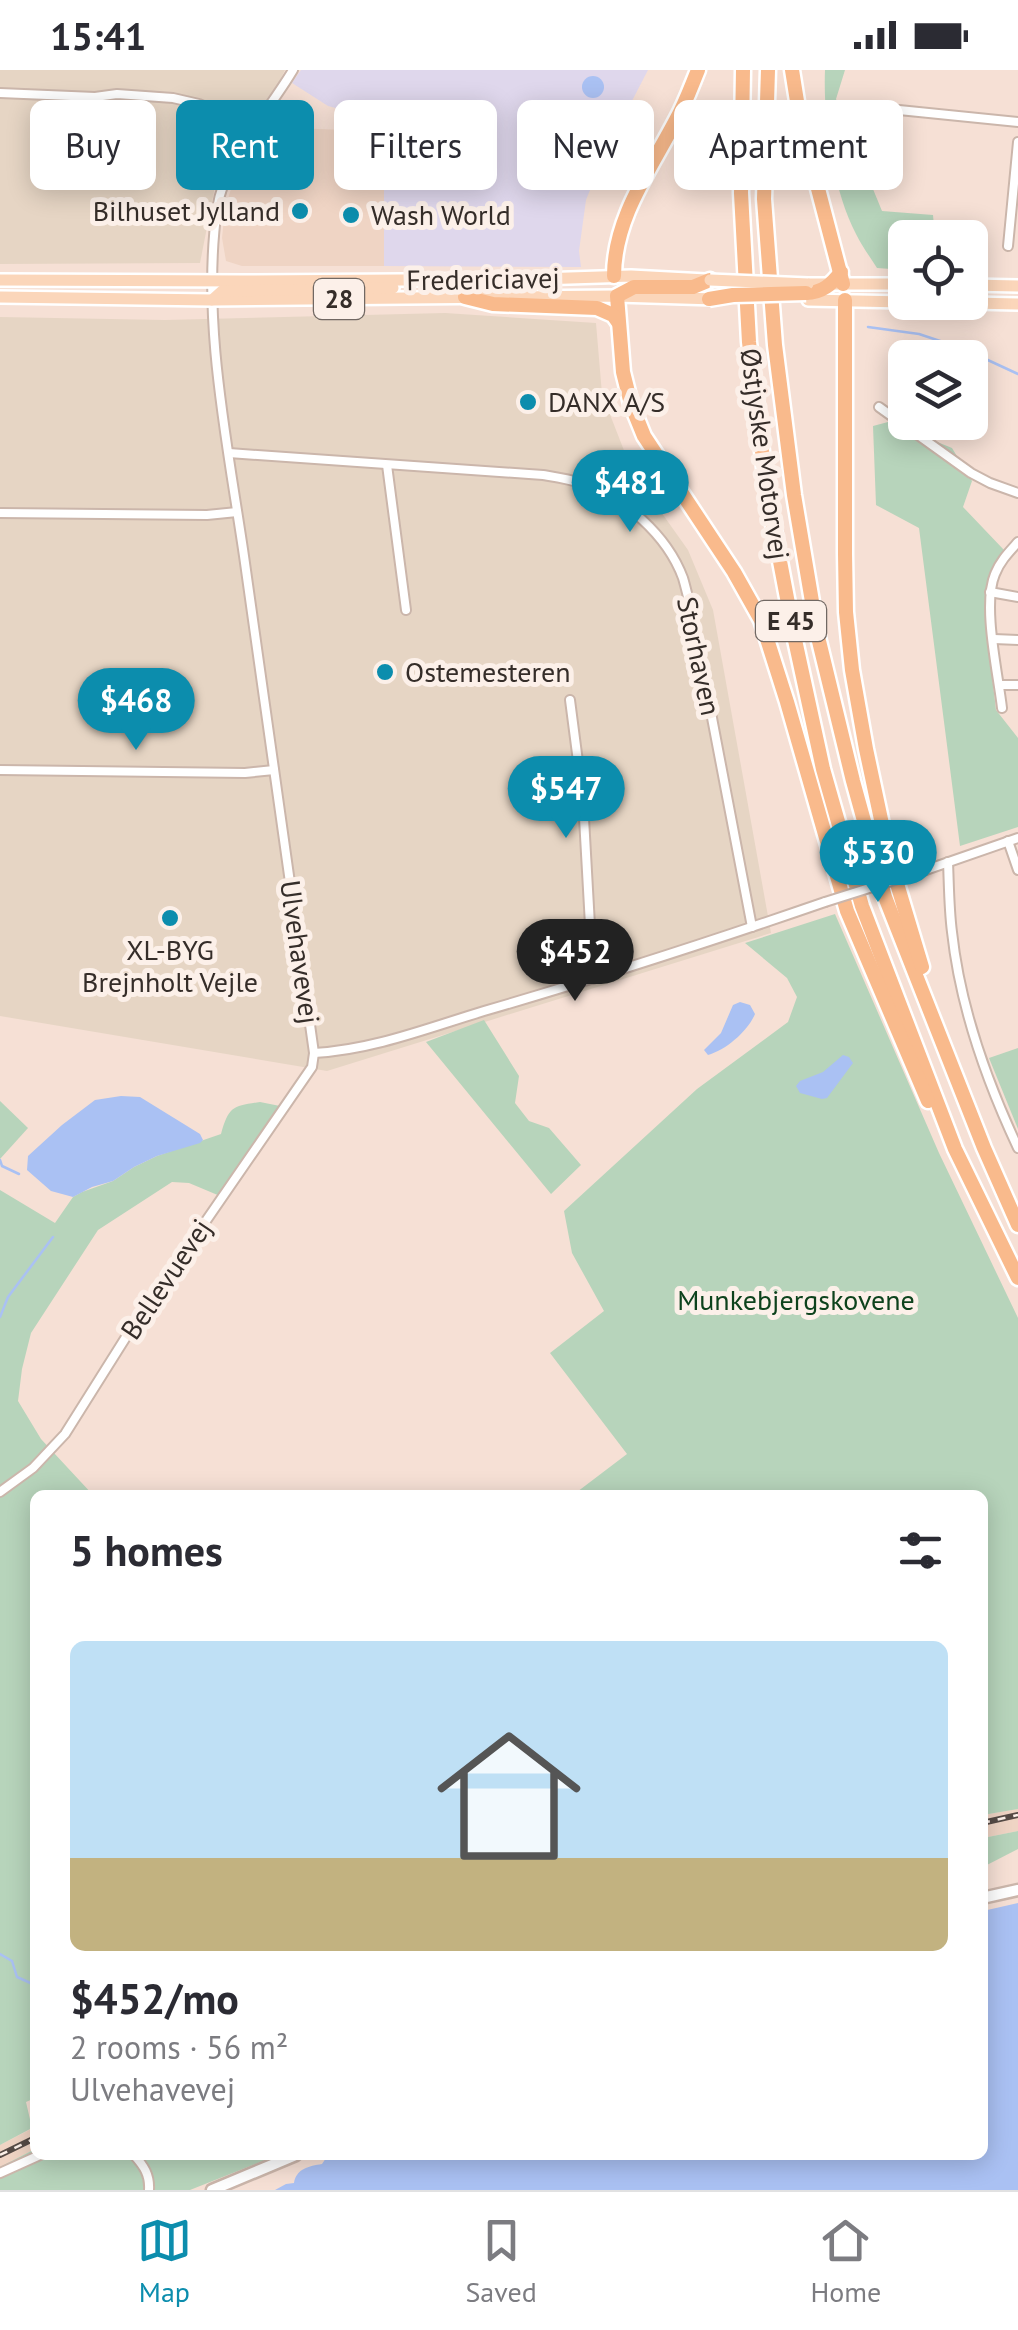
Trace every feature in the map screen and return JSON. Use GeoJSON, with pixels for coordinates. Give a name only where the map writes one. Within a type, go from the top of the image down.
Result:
{"type":"FeatureCollection","features":[{"type":"Feature","properties":{"kind":"highway"},"geometry":{"type":"LineString","coordinates":[[614,276],[618,243],[629,206],[698,70]]}},
{"type":"Feature","properties":{"kind":"highway","name":"Østjyske Motorvej"},"geometry":{"type":"LineString","coordinates":[[743,70],[741,193],[749,342],[767,493],[823,769],[862,906],[955,1148],[1018,1278]]}},
{"type":"Feature","properties":{"kind":"highway","name":"Østjyske Motorvej"},"geometry":{"type":"LineString","coordinates":[[768,70],[764,199],[774,345],[818,637],[885,897],[1018,1225]]}},
{"type":"Feature","properties":{"kind":"highway"},"geometry":{"type":"LineString","coordinates":[[709,300],[734,295],[814,293],[839,280],[800,120],[792,70]]}},
{"type":"Feature","properties":{"kind":"highway"},"geometry":{"type":"LineString","coordinates":[[710,280],[693,287],[634,287],[617,296],[623,372],[631,404],[644,436],[734,572],[760,620],[788,702],[847,912],[942,1133],[955,1148]]}},
{"type":"Feature","properties":{"kind":"highway"},"geometry":{"type":"LineString","coordinates":[[465,297],[493,304],[596,308],[612,315],[618,323]]}},
{"type":"Feature","properties":{"kind":"highway"},"geometry":{"type":"LineString","coordinates":[[845,300],[845,574],[852,670],[888,857],[943,1045]]}},
{"type":"Feature","properties":{"kind":"main road"},"geometry":{"type":"LineString","coordinates":[[614,276],[617,296]]}},
{"type":"Feature","properties":{"kind":"main road","name":"Fredericiavej"},"geometry":{"type":"LineString","coordinates":[[0,280],[673,277],[845,300],[888,301]]}},
{"type":"Feature","properties":{"kind":"main road"},"geometry":{"type":"LineString","coordinates":[[212,300],[222,290],[438,287],[471,279]]}},
{"type":"Feature","properties":{"kind":"main road"},"geometry":{"type":"LineString","coordinates":[[845,300],[839,280],[888,283]]}},
{"type":"Feature","properties":{"kind":"main road"},"geometry":{"type":"LineString","coordinates":[[59,299],[203,292],[213,281]]}},
{"type":"Feature","properties":{"kind":"main road"},"geometry":{"type":"LineString","coordinates":[[988,285],[1018,286]]}},
{"type":"Feature","properties":{"kind":"main road","name":"Fredericiavej"},"geometry":{"type":"LineString","coordinates":[[0,298],[617,296],[709,300]]}},
{"type":"Feature","properties":{"kind":"main road"},"geometry":{"type":"LineString","coordinates":[[988,303],[1018,304]]}},
{"type":"Feature","properties":{"kind":"street","name":"Ulvehavevej"},"geometry":{"type":"LineString","coordinates":[[273,100],[293,70]]}},
{"type":"Feature","properties":{"kind":"street"},"geometry":{"type":"LineString","coordinates":[[0,93],[95,97],[118,94],[180,100]]}},
{"type":"Feature","properties":{"kind":"street"},"geometry":{"type":"LineString","coordinates":[[903,110],[1018,122]]}},
{"type":"Feature","properties":{"kind":"street"},"geometry":{"type":"LineString","coordinates":[[1008,246],[1018,142]]}},
{"type":"Feature","properties":{"kind":"street","name":"Ulvehavevej"},"geometry":{"type":"LineString","coordinates":[[222,190],[217,206],[212,327],[314,1053],[348,1051],[593,979],[1013,840]]}},
{"type":"Feature","properties":{"kind":"street"},"geometry":{"type":"LineString","coordinates":[[878,408],[971,472],[1018,493]]}},
{"type":"Feature","properties":{"kind":"street","name":"Storhaven"},"geometry":{"type":"LineString","coordinates":[[229,453],[543,475],[580,482],[604,492],[644,522],[666,546],[682,574],[752,928]]}},
{"type":"Feature","properties":{"kind":"street"},"geometry":{"type":"LineString","coordinates":[[387,465],[406,610]]}},
{"type":"Feature","properties":{"kind":"street"},"geometry":{"type":"LineString","coordinates":[[0,514],[238,512]]}},
{"type":"Feature","properties":{"kind":"street"},"geometry":{"type":"LineString","coordinates":[[1002,708],[990,592],[1004,557],[1018,542]]}},
{"type":"Feature","properties":{"kind":"street"},"geometry":{"type":"LineString","coordinates":[[990,592],[1018,597]]}},
{"type":"Feature","properties":{"kind":"street"},"geometry":{"type":"LineString","coordinates":[[994,639],[1018,640]]}},
{"type":"Feature","properties":{"kind":"street"},"geometry":{"type":"LineString","coordinates":[[999,685],[1018,685]]}},
{"type":"Feature","properties":{"kind":"street"},"geometry":{"type":"LineString","coordinates":[[570,700],[583,800],[593,979]]}},
{"type":"Feature","properties":{"kind":"street"},"geometry":{"type":"LineString","coordinates":[[0,770],[274,770]]}},
{"type":"Feature","properties":{"kind":"street"},"geometry":{"type":"LineString","coordinates":[[1013,840],[1018,870]]}},
{"type":"Feature","properties":{"kind":"street"},"geometry":{"type":"LineString","coordinates":[[948,862],[952,934],[961,982],[981,1059],[1018,1148]]}},
{"type":"Feature","properties":{"kind":"street","name":"Bellevuevej"},"geometry":{"type":"LineString","coordinates":[[0,1492],[33,1468],[65,1434],[126,1337],[312,1067],[314,1053]]}},
{"type":"Feature","properties":{"kind":"street"},"geometry":{"type":"LineString","coordinates":[[988,1897],[1018,1890]]}},
{"type":"Feature","properties":{"kind":"street"},"geometry":{"type":"LineString","coordinates":[[0,2174],[30,2160]]}},
{"type":"Feature","properties":{"kind":"street"},"geometry":{"type":"LineString","coordinates":[[139,2160],[150,2182],[148,2190]]}},
{"type":"Feature","properties":{"kind":"street"},"geometry":{"type":"LineString","coordinates":[[212,2190],[284,2160]]}},
{"type":"Feature","properties":{"kind":"shaded area"},"geometry":{"type":"Polygon","coordinates":[[[0,70],[285,70],[266,100],[176,100],[176,190],[214,190],[200,263],[0,264],[0,70]]]}},
{"type":"Feature","properties":{"kind":"shaded area"},"geometry":{"type":"Polygon","coordinates":[[[301,70],[648,70],[632,100],[517,100],[517,190],[590,190],[579,251],[581,267],[384,266],[384,190],[497,190],[497,100],[334,100],[334,108],[292,83],[301,70]]]}},
{"type":"Feature","properties":{"kind":"shaded area"},"geometry":{"type":"Polygon","coordinates":[[[314,129],[334,130],[334,190],[384,190],[384,266],[242,266],[226,261],[222,238],[231,190],[314,190],[314,129]]]}},
{"type":"Feature","properties":{"kind":"shaded area"},"geometry":{"type":"Polygon","coordinates":[[[445,313],[596,323],[602,394],[632,471],[688,550],[713,610],[771,933],[327,1071],[0,1016],[0,317],[165,320],[445,313]]]}},
{"type":"Feature","properties":{"kind":"shaded area"},"geometry":{"type":"Polygon","coordinates":[[[1018,1809],[1018,1831],[988,1837],[988,1814],[1018,1809]]]}},
{"type":"Feature","properties":{"kind":"shaded area"},"geometry":{"type":"Polygon","coordinates":[[[30,2130],[30,2152],[0,2167],[0,2145],[30,2130]]]}},
{"type":"Feature","properties":{"kind":"green space"},"geometry":{"type":"Polygon","coordinates":[[[825,70],[845,70],[836,100],[826,100],[825,70]]]}},
{"type":"Feature","properties":{"kind":"green space"},"geometry":{"type":"Polygon","coordinates":[[[839,190],[873,190],[882,211],[933,215],[933,220],[888,220],[888,269],[877,268],[858,238],[839,190]]]}},
{"type":"Feature","properties":{"kind":"green space"},"geometry":{"type":"Polygon","coordinates":[[[888,422],[888,440],[932,440],[952,448],[972,481],[963,507],[1004,550],[989,576],[985,616],[996,710],[1018,738],[1018,827],[960,846],[919,528],[876,505],[873,426],[888,422]]]}},
{"type":"Feature","properties":{"kind":"green space","name":"Munkebjergskovene"},"geometry":{"type":"Polygon","coordinates":[[[835,914],[939,1153],[1018,1318],[1018,1809],[988,1814],[988,1490],[580,1490],[627,1454],[550,1353],[604,1311],[572,1253],[564,1211],[697,1089],[788,1022],[797,997],[787,978],[745,943],[835,914]]]}},
{"type":"Feature","properties":{"kind":"green space"},"geometry":{"type":"Polygon","coordinates":[[[484,1020],[519,1076],[515,1103],[529,1121],[549,1128],[581,1165],[551,1194],[426,1042],[484,1020]]]}},
{"type":"Feature","properties":{"kind":"green space"},"geometry":{"type":"Polygon","coordinates":[[[1018,1048],[1018,1129],[989,1058],[1018,1048]]]}},
{"type":"Feature","properties":{"kind":"green space"},"geometry":{"type":"Polygon","coordinates":[[[0,1101],[28,1128],[0,1159],[0,1101]]]}},
{"type":"Feature","properties":{"kind":"green space"},"geometry":{"type":"Polygon","coordinates":[[[260,1102],[280,1106],[220,1196],[189,1183],[172,1182],[98,1230],[31,1333],[22,1369],[18,1401],[41,1439],[88,1490],[30,1490],[30,2100],[26,2102],[30,2129],[0,2145],[0,1190],[55,1223],[73,1197],[113,1181],[157,1156],[221,1134],[233,1109],[260,1102]]]}},
{"type":"Feature","properties":{"kind":"green space"},"geometry":{"type":"Polygon","coordinates":[[[1018,1831],[1018,1849],[988,1864],[988,1837],[1018,1831]]]}},
{"type":"Feature","properties":{"kind":"green space"},"geometry":{"type":"Polygon","coordinates":[[[30,2152],[30,2160],[265,2160],[190,2190],[0,2190],[0,2167],[30,2152]]]}},
{"type":"Feature","properties":{"kind":"water"},"geometry":{"type":"Polygon","coordinates":[[[593,76],[601,79],[601,95],[593,98],[585,95],[582,87],[585,79],[593,76]]]}},
{"type":"Feature","properties":{"kind":"water"},"geometry":{"type":"Polygon","coordinates":[[[733,1005],[750,1005],[755,1014],[752,1020],[729,1044],[708,1055],[704,1050],[721,1033],[733,1005]]]}},
{"type":"Feature","properties":{"kind":"water"},"geometry":{"type":"Polygon","coordinates":[[[843,1055],[853,1063],[827,1098],[800,1093],[796,1086],[800,1081],[823,1072],[843,1055]]]}},
{"type":"Feature","properties":{"kind":"water"},"geometry":{"type":"Polygon","coordinates":[[[140,1097],[200,1134],[203,1140],[157,1156],[113,1181],[73,1197],[51,1191],[27,1170],[28,1156],[62,1125],[95,1100],[140,1097]]]}},
{"type":"Feature","properties":{"kind":"water"},"geometry":{"type":"Polygon","coordinates":[[[1018,1903],[1018,2190],[275,2190],[294,2183],[297,2174],[325,2160],[988,2160],[988,1910],[1018,1903]]]}},
{"type":"Feature","properties":{"kind":"waterway"},"geometry":{"type":"LineString","coordinates":[[868,327],[919,334],[1018,374]]}},
{"type":"Feature","properties":{"kind":"waterway"},"geometry":{"type":"LineString","coordinates":[[0,1160],[2,1166],[19,1174]]}},
{"type":"Feature","properties":{"kind":"waterway"},"geometry":{"type":"LineString","coordinates":[[0,1317],[8,1297],[53,1237]]}},
{"type":"Feature","properties":{"kind":"waterway"},"geometry":{"type":"LineString","coordinates":[[0,1954],[12,1961],[17,1977],[30,1983]]}},
{"type":"Feature","properties":{"kind":"railway"},"geometry":{"type":"LineString","coordinates":[[988,1822],[1018,1815]]}},
{"type":"Feature","properties":{"kind":"railway"},"geometry":{"type":"LineString","coordinates":[[0,2155],[30,2140]]}},
{"type":"Feature","properties":{"kind":"place","name":"Bilhuset Jylland"},"geometry":{"type":"Point","coordinates":[300,211]}},
{"type":"Feature","properties":{"kind":"place","name":"Wash World"},"geometry":{"type":"Point","coordinates":[351,215]}},
{"type":"Feature","properties":{"kind":"place","name":"DANX A/S"},"geometry":{"type":"Point","coordinates":[528,402]}},
{"type":"Feature","properties":{"kind":"place","name":"Ostemesteren"},"geometry":{"type":"Point","coordinates":[385,672]}},
{"type":"Feature","properties":{"kind":"place","name":"XL-BYG Brejnholt Vejle"},"geometry":{"type":"Point","coordinates":[170,918]}}]}
